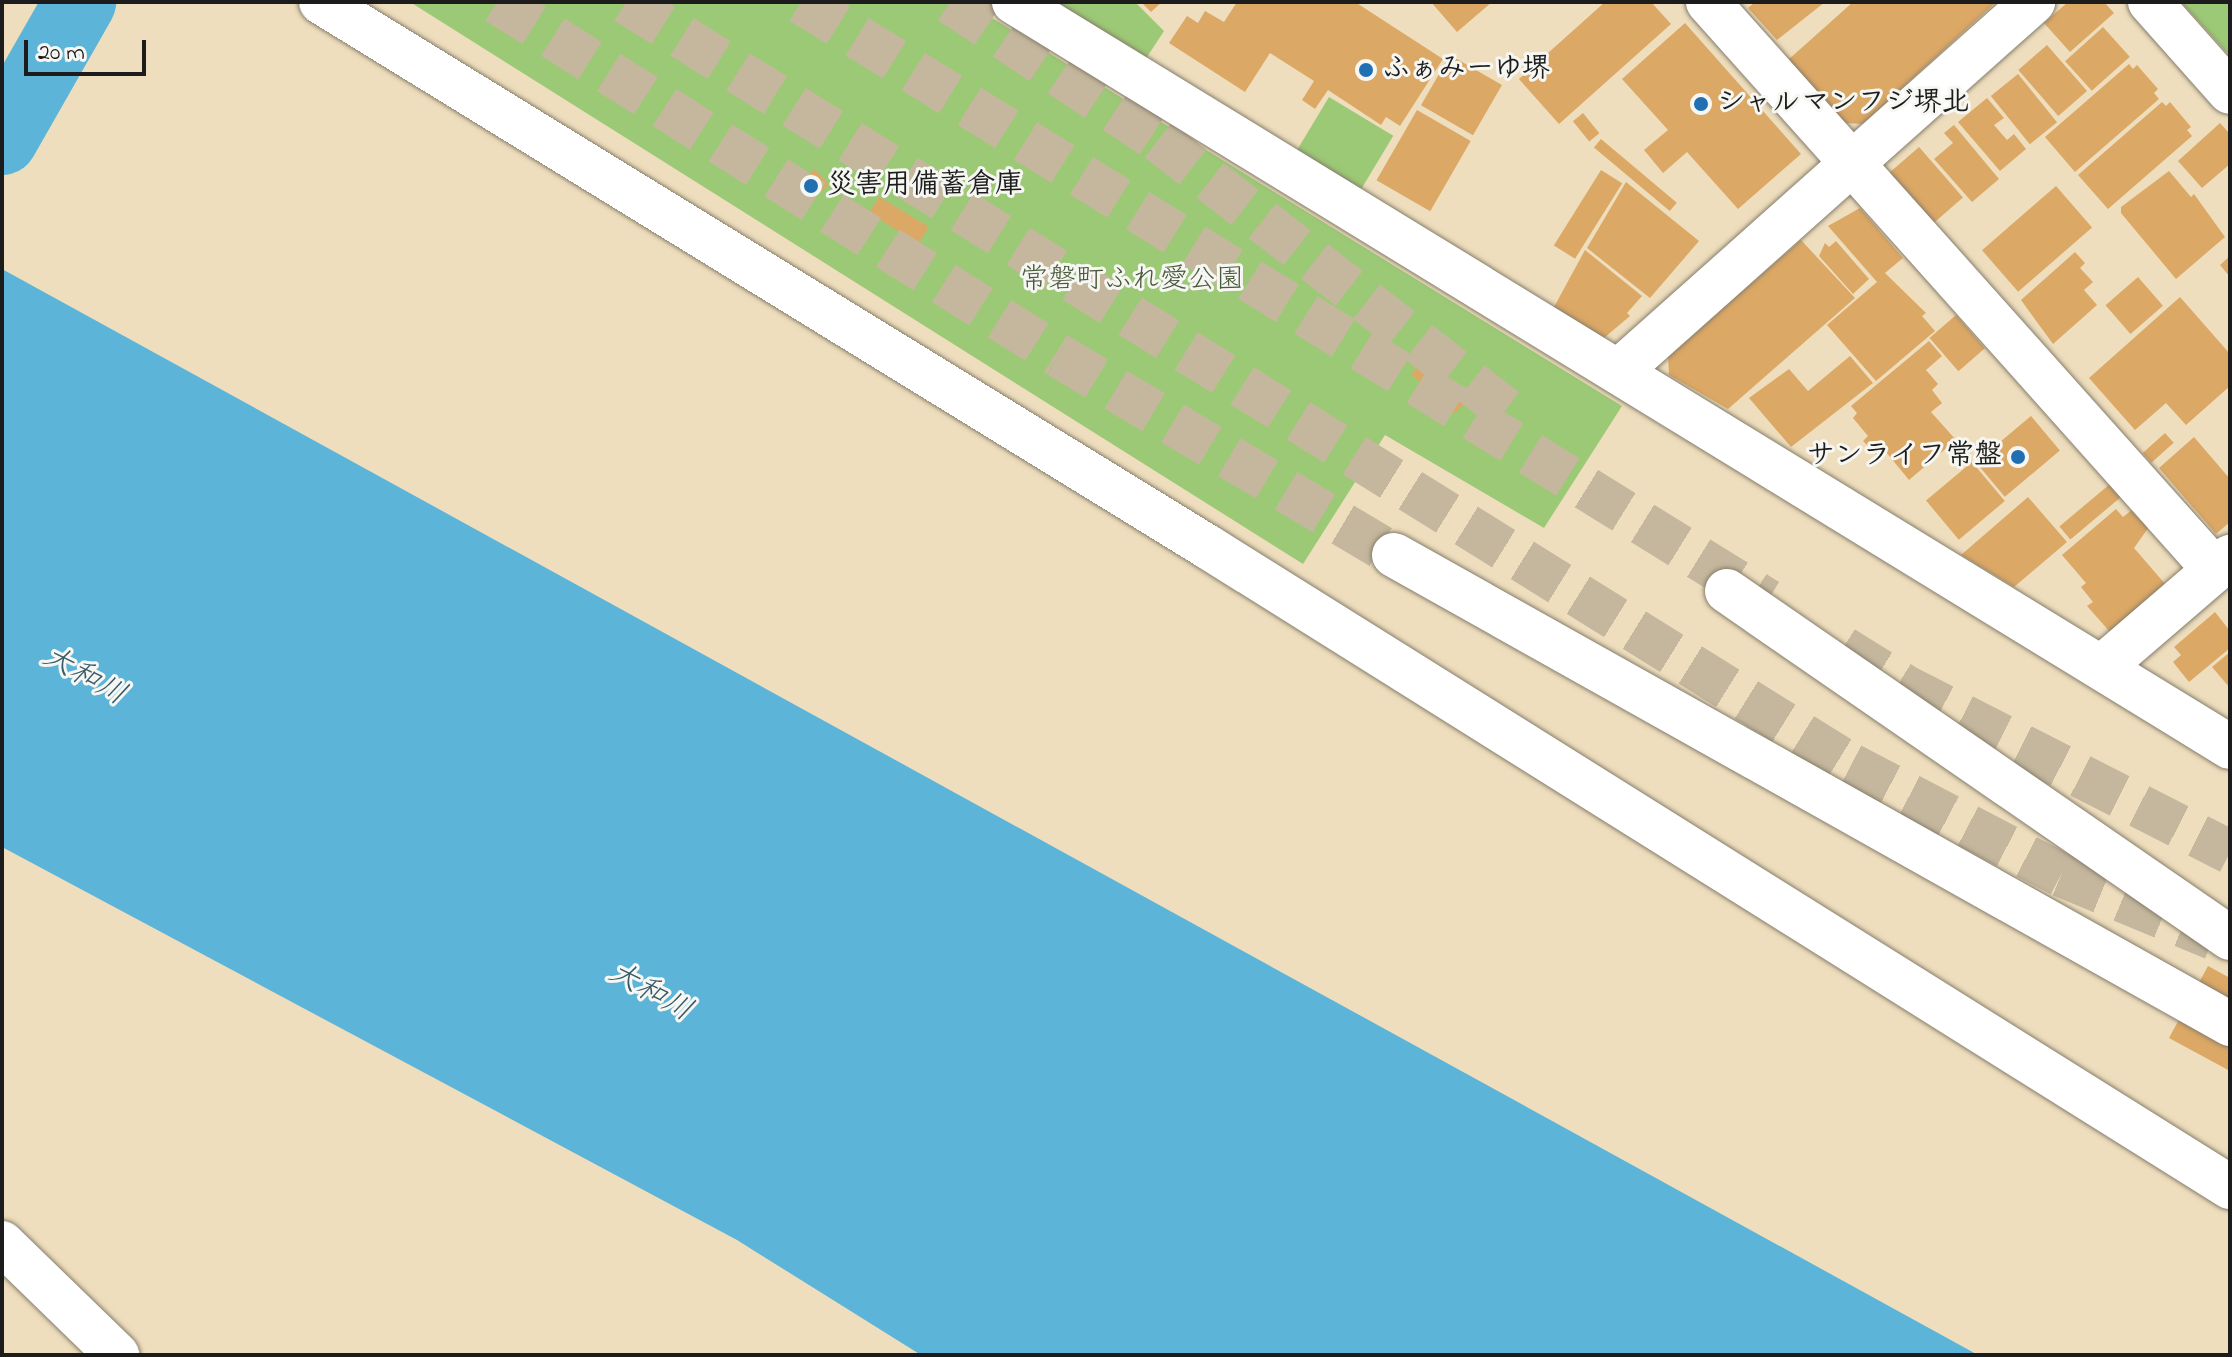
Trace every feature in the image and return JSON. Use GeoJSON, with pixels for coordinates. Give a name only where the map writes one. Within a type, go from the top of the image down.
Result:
{"type":"FeatureCollection","features":[{"type":"Feature","properties":{"kind":"main road"},"geometry":{"type":"LineString","coordinates":[[321,2],[1208,547],[2230,1187]]}},
{"type":"Feature","properties":{"kind":"main road"},"geometry":{"type":"LineString","coordinates":[[1014,2],[2230,747]]}},
{"type":"Feature","properties":{"kind":"main road"},"geometry":{"type":"LineString","coordinates":[[1708,2],[2222,564],[2102,667]]}},
{"type":"Feature","properties":{"kind":"main road"},"geometry":{"type":"LineString","coordinates":[[1619,371],[2033,2]]}},
{"type":"Feature","properties":{"kind":"main road"},"geometry":{"type":"LineString","coordinates":[[2150,2],[2230,92]]}},
{"type":"Feature","properties":{"kind":"main road"},"geometry":{"type":"LineString","coordinates":[[1394,555],[2230,1024]]}},
{"type":"Feature","properties":{"kind":"main road"},"geometry":{"type":"LineString","coordinates":[[1727,591],[2230,938]]}},
{"type":"Feature","properties":{"kind":"main road"},"geometry":{"type":"LineString","coordinates":[[2,1243],[117,1355]]}},
{"type":"Feature","properties":{"kind":"green space","name":"常磐町ふれ愛公園"},"geometry":{"type":"Polygon","coordinates":[[[410,2],[966,2],[1622,406],[1544,528],[1385,435],[1303,564],[410,2]]]}},
{"type":"Feature","properties":{"kind":"green space"},"geometry":{"type":"Polygon","coordinates":[[[1051,2],[1135,2],[1164,31],[1145,60],[1051,2]]]}},
{"type":"Feature","properties":{"kind":"green space"},"geometry":{"type":"Polygon","coordinates":[[[2181,2],[2230,2],[2230,56],[2181,2]]]}},
{"type":"Feature","properties":{"kind":"green space"},"geometry":{"type":"Polygon","coordinates":[[[1329,97],[1393,136],[1360,190],[1296,152],[1329,97]]]}},
{"type":"Feature","properties":{"kind":"water","name":"大和川"},"geometry":{"type":"Polygon","coordinates":[[[2,269],[1978,1355],[921,1355],[737,1240],[2,847],[2,269]]]}},
{"type":"Feature","properties":{"kind":"building"},"geometry":{"type":"Polygon","coordinates":[[[1141,2],[1162,2],[1151,12],[1141,2]]]}},
{"type":"Feature","properties":{"kind":"building","name":"ふぁみーゆ堺"},"geometry":{"type":"Polygon","coordinates":[[[1237,2],[1355,2],[1443,59],[1400,126],[1386,117],[1381,125],[1328,90],[1315,109],[1302,100],[1314,81],[1270,53],[1245,92],[1169,43],[1187,16],[1198,23],[1205,11],[1224,22],[1237,2]]]}},
{"type":"Feature","properties":{"kind":"building"},"geometry":{"type":"Polygon","coordinates":[[[1431,2],[1492,2],[1457,32],[1431,2]]]}},
{"type":"Feature","properties":{"kind":"building"},"geometry":{"type":"Polygon","coordinates":[[[1605,2],[1651,2],[1671,24],[1559,124],[1519,79],[1605,2]]]}},
{"type":"Feature","properties":{"kind":"building"},"geometry":{"type":"Polygon","coordinates":[[[1755,2],[1825,2],[1777,40],[1748,8],[1755,2]]]}},
{"type":"Feature","properties":{"kind":"building"},"geometry":{"type":"Polygon","coordinates":[[[1853,2],[1996,2],[1863,124],[1845,123],[1788,60],[1853,2]]]}},
{"type":"Feature","properties":{"kind":"building"},"geometry":{"type":"Polygon","coordinates":[[[2068,2],[2104,2],[2114,13],[2070,52],[2044,23],[2068,2]]]}},
{"type":"Feature","properties":{"kind":"building","name":"シャルマンフジ堺北"},"geometry":{"type":"Polygon","coordinates":[[[1685,23],[1801,154],[1738,209],[1687,152],[1663,173],[1644,150],[1668,130],[1622,79],[1685,23]]]}},
{"type":"Feature","properties":{"kind":"building"},"geometry":{"type":"Polygon","coordinates":[[[2103,27],[2130,57],[2092,91],[2065,61],[2103,27]]]}},
{"type":"Feature","properties":{"kind":"building"},"geometry":{"type":"Polygon","coordinates":[[[2047,45],[2087,91],[2058,116],[2018,70],[2047,45]]]}},
{"type":"Feature","properties":{"kind":"building"},"geometry":{"type":"Polygon","coordinates":[[[1450,55],[1502,85],[1473,135],[1421,105],[1450,55]]]}},
{"type":"Feature","properties":{"kind":"building"},"geometry":{"type":"Polygon","coordinates":[[[2129,64],[2133,69],[2137,65],[2158,89],[2154,93],[2159,99],[2075,172],[2045,137],[2129,64]]]}},
{"type":"Feature","properties":{"kind":"building"},"geometry":{"type":"Polygon","coordinates":[[[2018,74],[2057,122],[2030,144],[1991,96],[2018,74]]]}},
{"type":"Feature","properties":{"kind":"building"},"geometry":{"type":"Polygon","coordinates":[[[1987,98],[2004,118],[1994,125],[2007,140],[2014,134],[2026,149],[2000,171],[1958,122],[1987,98]]]}},
{"type":"Feature","properties":{"kind":"building"},"geometry":{"type":"Polygon","coordinates":[[[2162,102],[2166,106],[2170,102],[2191,127],[2187,130],[2192,136],[2108,209],[2078,175],[2162,102]]]}},
{"type":"Feature","properties":{"kind":"building"},"geometry":{"type":"Polygon","coordinates":[[[1417,110],[1471,141],[1430,211],[1376,180],[1417,110]]]}},
{"type":"Feature","properties":{"kind":"building"},"geometry":{"type":"Polygon","coordinates":[[[1583,113],[1599,133],[1589,141],[1573,121],[1583,113]]]}},
{"type":"Feature","properties":{"kind":"building"},"geometry":{"type":"Polygon","coordinates":[[[2220,123],[2230,134],[2230,164],[2202,188],[2178,161],[2220,123]]]}},
{"type":"Feature","properties":{"kind":"building"},"geometry":{"type":"Polygon","coordinates":[[[1954,125],[1999,179],[1972,202],[1934,159],[1953,143],[1944,133],[1954,125]]]}},
{"type":"Feature","properties":{"kind":"building"},"geometry":{"type":"Polygon","coordinates":[[[1601,139],[1677,203],[1670,211],[1594,147],[1601,139]]]}},
{"type":"Feature","properties":{"kind":"building"},"geometry":{"type":"Polygon","coordinates":[[[1919,147],[1963,198],[1933,224],[1889,173],[1919,147]]]}},
{"type":"Feature","properties":{"kind":"building","name":"災害用備蓄倉庫"},"geometry":{"type":"Polygon","coordinates":[[[815,169],[829,185],[808,203],[794,187],[815,169]]]}},
{"type":"Feature","properties":{"kind":"building"},"geometry":{"type":"Polygon","coordinates":[[[1601,170],[1622,183],[1575,259],[1554,245],[1601,170]]]}},
{"type":"Feature","properties":{"kind":"building"},"geometry":{"type":"Polygon","coordinates":[[[2169,171],[2191,197],[2194,194],[2225,237],[2176,279],[2121,213],[2121,207],[2169,171]]]}},
{"type":"Feature","properties":{"kind":"building"},"geometry":{"type":"Polygon","coordinates":[[[1626,182],[1699,241],[1650,298],[1587,248],[1626,182]]]}},
{"type":"Feature","properties":{"kind":"building"},"geometry":{"type":"Polygon","coordinates":[[[2056,186],[2092,228],[2018,292],[1982,250],[2056,186]]]}},
{"type":"Feature","properties":{"kind":"building"},"geometry":{"type":"Polygon","coordinates":[[[879,197],[929,227],[919,243],[869,213],[879,197]]]}},
{"type":"Feature","properties":{"kind":"building"},"geometry":{"type":"Polygon","coordinates":[[[1860,208],[1903,258],[1885,273],[1926,313],[1922,316],[1935,331],[1876,381],[1827,325],[1877,282],[1828,226],[1860,208]]]}},
{"type":"Feature","properties":{"kind":"building"},"geometry":{"type":"Polygon","coordinates":[[[1801,240],[1855,298],[1728,409],[1669,375],[1668,356],[1801,240]]]}},
{"type":"Feature","properties":{"kind":"building"},"geometry":{"type":"Polygon","coordinates":[[[1836,241],[1869,279],[1853,294],[1819,256],[1825,243],[1829,247],[1836,241]]]}},
{"type":"Feature","properties":{"kind":"building"},"geometry":{"type":"Polygon","coordinates":[[[1585,250],[1642,296],[1627,313],[1630,316],[1604,338],[1554,307],[1585,250]]]}},
{"type":"Feature","properties":{"kind":"building"},"geometry":{"type":"Polygon","coordinates":[[[2075,252],[2085,263],[2080,268],[2093,282],[2084,290],[2097,305],[2053,344],[2021,300],[2075,252]]]}},
{"type":"Feature","properties":{"kind":"building"},"geometry":{"type":"Polygon","coordinates":[[[2230,256],[2230,277],[2220,265],[2230,256]]]}},
{"type":"Feature","properties":{"kind":"building"},"geometry":{"type":"Polygon","coordinates":[[[2138,277],[2163,306],[2130,334],[2106,305],[2138,277]]]}},
{"type":"Feature","properties":{"kind":"building"},"geometry":{"type":"Polygon","coordinates":[[[2180,297],[2230,354],[2230,386],[2186,425],[2166,403],[2135,430],[2089,378],[2180,297]]]}},
{"type":"Feature","properties":{"kind":"building"},"geometry":{"type":"Polygon","coordinates":[[[1956,315],[1985,348],[1958,371],[1930,338],[1956,315]]]}},
{"type":"Feature","properties":{"kind":"building"},"geometry":{"type":"Polygon","coordinates":[[[1929,341],[1942,356],[1926,370],[1938,384],[1932,390],[1942,403],[1931,412],[1956,440],[1909,480],[1886,452],[1879,458],[1863,441],[1868,436],[1853,418],[1857,413],[1851,406],[1929,341]]]}},
{"type":"Feature","properties":{"kind":"building"},"geometry":{"type":"Polygon","coordinates":[[[1850,356],[1873,383],[1791,447],[1749,398],[1789,369],[1808,391],[1850,356]]]}},
{"type":"Feature","properties":{"kind":"building"},"geometry":{"type":"Polygon","coordinates":[[[1424,360],[1468,399],[1455,414],[1411,374],[1424,360]]]}},
{"type":"Feature","properties":{"kind":"building","name":"サンライフ常盤"},"geometry":{"type":"Polygon","coordinates":[[[2031,416],[2060,450],[2005,497],[1976,462],[2031,416]]]}},
{"type":"Feature","properties":{"kind":"building"},"geometry":{"type":"Polygon","coordinates":[[[2165,433],[2174,443],[2151,463],[2143,453],[2165,433]]]}},
{"type":"Feature","properties":{"kind":"building"},"geometry":{"type":"Polygon","coordinates":[[[2194,437],[2230,479],[2230,522],[2216,534],[2159,468],[2194,437]]]}},
{"type":"Feature","properties":{"kind":"building"},"geometry":{"type":"Polygon","coordinates":[[[1972,462],[2005,501],[1959,540],[1926,501],[1972,462]]]}},
{"type":"Feature","properties":{"kind":"building"},"geometry":{"type":"Polygon","coordinates":[[[2110,484],[2121,497],[2070,539],[2059,526],[2110,484]]]}},
{"type":"Feature","properties":{"kind":"building"},"geometry":{"type":"Polygon","coordinates":[[[2028,497],[2067,542],[2014,587],[1961,555],[2028,497]]]}},
{"type":"Feature","properties":{"kind":"building"},"geometry":{"type":"Polygon","coordinates":[[[2116,509],[2123,517],[2133,509],[2149,527],[2134,548],[2166,585],[2110,632],[2087,606],[2093,602],[2081,587],[2086,583],[2062,555],[2116,509]]]}},
{"type":"Feature","properties":{"kind":"building"},"geometry":{"type":"Polygon","coordinates":[[[2215,612],[2230,631],[2230,648],[2189,682],[2173,662],[2181,655],[2174,647],[2215,612]]]}},
{"type":"Feature","properties":{"kind":"building"},"geometry":{"type":"Polygon","coordinates":[[[2230,652],[2230,688],[2212,667],[2230,652]]]}},
{"type":"Feature","properties":{"kind":"building"},"geometry":{"type":"Polygon","coordinates":[[[2208,966],[2230,978],[2230,1071],[2169,1038],[2208,966]]]}},
{"type":"Feature","properties":{"kind":"waterway"},"geometry":{"type":"LineString","coordinates":[[2,139],[80,2]]}},
{"type":"Feature","properties":{"kind":"tunnel"},"geometry":{"type":"LineString","coordinates":[[497,2],[1059,356],[1394,555]]}},
{"type":"Feature","properties":{"kind":"tunnel"},"geometry":{"type":"LineString","coordinates":[[626,2],[1851,765],[2061,875],[2213,938]]}},
{"type":"Feature","properties":{"kind":"tunnel"},"geometry":{"type":"LineString","coordinates":[[801,2],[1768,601]]}},
{"type":"Feature","properties":{"kind":"tunnel"},"geometry":{"type":"LineString","coordinates":[[950,2],[1158,140],[1512,415]]}},
{"type":"Feature","properties":{"kind":"tunnel"},"geometry":{"type":"LineString","coordinates":[[1843,648],[1904,686],[2230,852]]}},
{"type":"Feature","properties":{"kind":"place","name":"ふぁみーゆ堺"},"geometry":{"type":"Point","coordinates":[1366,70]}},
{"type":"Feature","properties":{"kind":"place","name":"シャルマンフジ堺北"},"geometry":{"type":"Point","coordinates":[1701,104]}},
{"type":"Feature","properties":{"kind":"place","name":"災害用備蓄倉庫"},"geometry":{"type":"Point","coordinates":[811,186]}},
{"type":"Feature","properties":{"kind":"place","name":"サンライフ常盤"},"geometry":{"type":"Point","coordinates":[2018,457]}}]}
